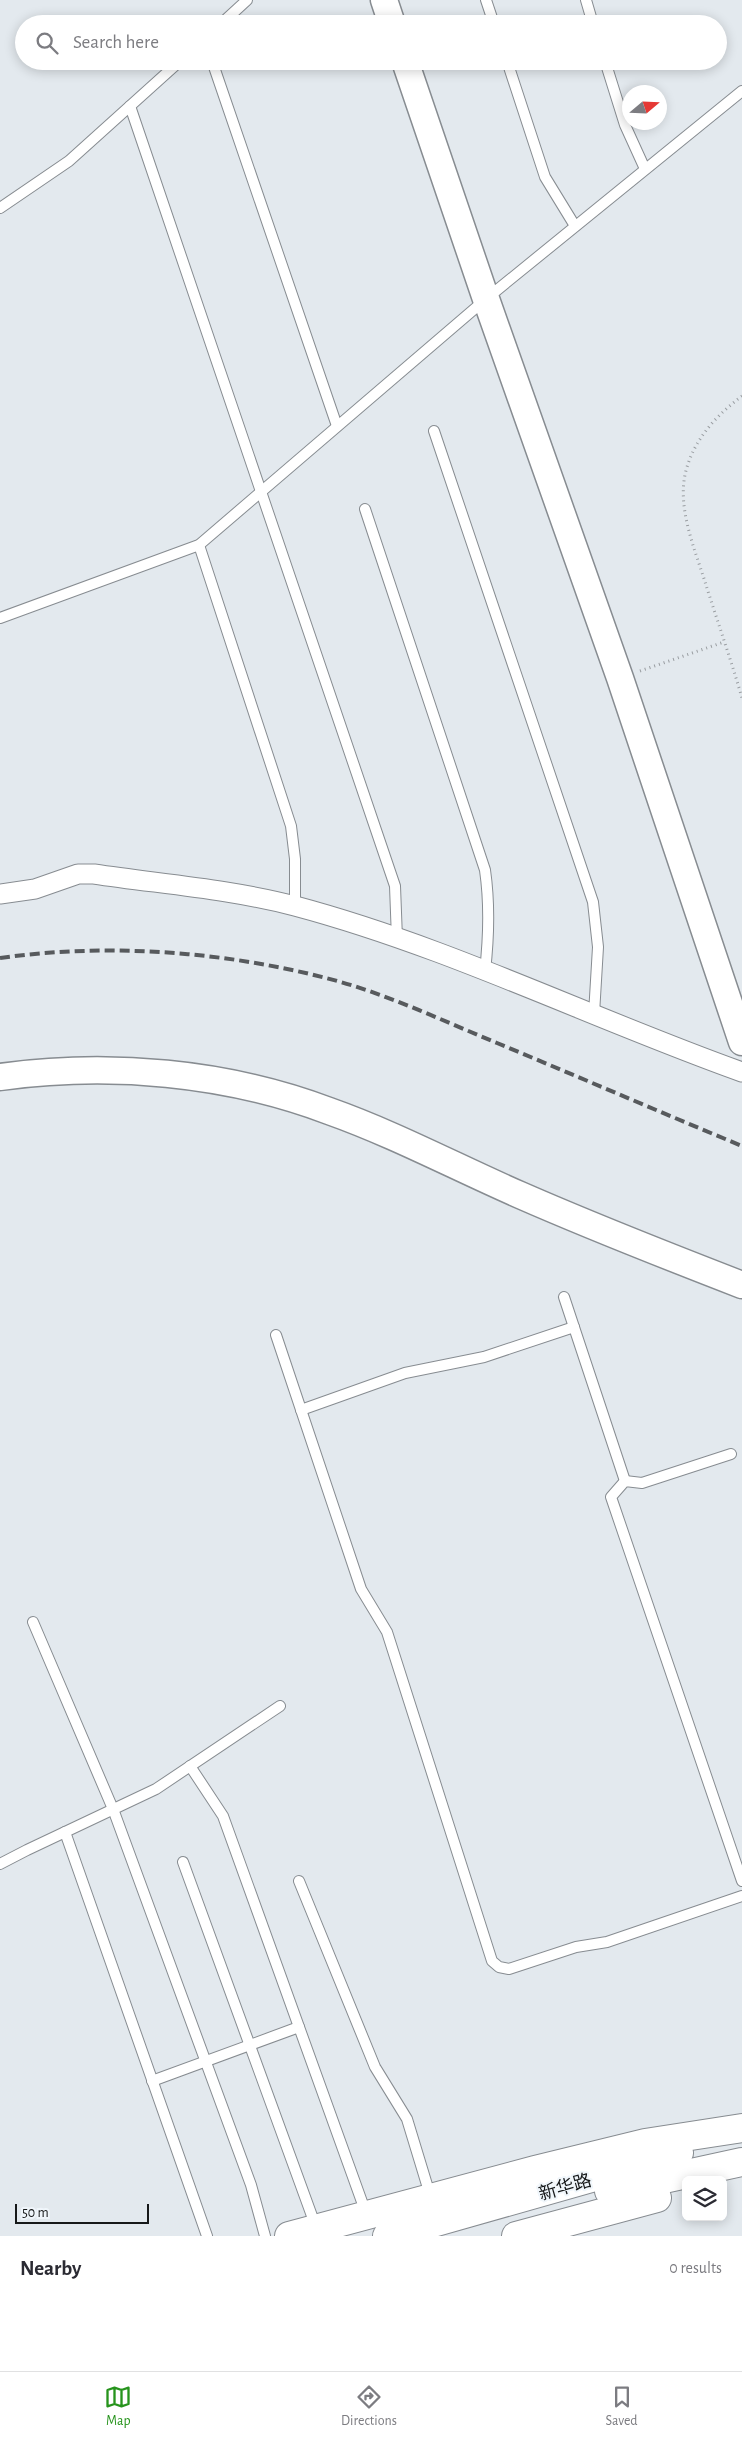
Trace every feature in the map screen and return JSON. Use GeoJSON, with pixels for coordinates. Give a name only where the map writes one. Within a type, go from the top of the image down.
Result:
{"type":"FeatureCollection","features":[{"type":"Feature","properties":{"kind":"main road"},"geometry":{"type":"LineString","coordinates":[[289,2236],[645,2143],[742,2128]]}},
{"type":"Feature","properties":{"kind":"main road","name":"新华路"},"geometry":{"type":"LineString","coordinates":[[430,2236],[742,2134]]}},
{"type":"Feature","properties":{"kind":"main road","name":"新华路"},"geometry":{"type":"LineString","coordinates":[[387,2236],[541,2200],[742,2162]]}},
{"type":"Feature","properties":{"kind":"main road"},"geometry":{"type":"LineString","coordinates":[[722,2176],[742,2169]]}},
{"type":"Feature","properties":{"kind":"main road"},"geometry":{"type":"LineString","coordinates":[[516,2236],[682,2190]]}},
{"type":"Feature","properties":{"kind":"street"},"geometry":{"type":"LineString","coordinates":[[384,0],[389,15]]}},
{"type":"Feature","properties":{"kind":"street"},"geometry":{"type":"LineString","coordinates":[[408,70],[486,299],[620,678],[742,1042]]}},
{"type":"Feature","properties":{"kind":"street"},"geometry":{"type":"LineString","coordinates":[[0,894],[35,889],[78,874],[94,874],[238,895],[295,906],[438,952],[671,1047],[742,1072]]}},
{"type":"Feature","properties":{"kind":"street"},"geometry":{"type":"LineString","coordinates":[[0,1077],[129,1070],[214,1080],[329,1110],[590,1226],[742,1284]]}},
{"type":"Feature","properties":{"kind":"lane"},"geometry":{"type":"LineString","coordinates":[[231,15],[247,0]]}},
{"type":"Feature","properties":{"kind":"lane"},"geometry":{"type":"LineString","coordinates":[[486,0],[491,15]]}},
{"type":"Feature","properties":{"kind":"lane"},"geometry":{"type":"LineString","coordinates":[[586,0],[590,15]]}},
{"type":"Feature","properties":{"kind":"lane"},"geometry":{"type":"LineString","coordinates":[[0,208],[69,161],[170,70]]}},
{"type":"Feature","properties":{"kind":"lane"},"geometry":{"type":"LineString","coordinates":[[215,70],[269,234],[337,426]]}},
{"type":"Feature","properties":{"kind":"lane"},"geometry":{"type":"LineString","coordinates":[[510,70],[546,177],[575,226]]}},
{"type":"Feature","properties":{"kind":"lane"},"geometry":{"type":"LineString","coordinates":[[608,70],[625,124],[645,169]]}},
{"type":"Feature","properties":{"kind":"lane"},"geometry":{"type":"LineString","coordinates":[[0,618],[199,545],[486,299],[742,91]]}},
{"type":"Feature","properties":{"kind":"lane"},"geometry":{"type":"LineString","coordinates":[[130,106],[395,886],[397,939]]}},
{"type":"Feature","properties":{"kind":"lane"},"geometry":{"type":"LineString","coordinates":[[434,431],[593,902],[598,947],[594,1014]]}},
{"type":"Feature","properties":{"kind":"lane"},"geometry":{"type":"LineString","coordinates":[[366,509],[485,870],[490,904],[490,933],[485,971]]}},
{"type":"Feature","properties":{"kind":"lane"},"geometry":{"type":"LineString","coordinates":[[199,545],[292,826],[295,859],[295,906]]}},
{"type":"Feature","properties":{"kind":"lane"},"geometry":{"type":"LineString","coordinates":[[564,1297],[626,1481]]}},
{"type":"Feature","properties":{"kind":"lane"},"geometry":{"type":"LineString","coordinates":[[301,1410],[405,1373],[484,1357],[574,1327]]}},
{"type":"Feature","properties":{"kind":"lane"},"geometry":{"type":"LineString","coordinates":[[276,1335],[361,1588],[387,1632],[492,1961],[499,1967],[509,1970],[576,1947],[607,1942],[742,1896]]}},
{"type":"Feature","properties":{"kind":"lane"},"geometry":{"type":"LineString","coordinates":[[626,1481],[642,1483],[731,1454]]}},
{"type":"Feature","properties":{"kind":"lane"},"geometry":{"type":"LineString","coordinates":[[626,1481],[611,1497],[742,1881]]}},
{"type":"Feature","properties":{"kind":"lane"},"geometry":{"type":"LineString","coordinates":[[33,1622],[113,1810],[251,2185],[265,2236]]}},
{"type":"Feature","properties":{"kind":"lane"},"geometry":{"type":"LineString","coordinates":[[0,1864],[156,1789],[280,1706]]}},
{"type":"Feature","properties":{"kind":"lane"},"geometry":{"type":"LineString","coordinates":[[190,1766],[223,1816],[367,2215]]}},
{"type":"Feature","properties":{"kind":"lane"},"geometry":{"type":"LineString","coordinates":[[65,1832],[207,2236]]}},
{"type":"Feature","properties":{"kind":"lane"},"geometry":{"type":"LineString","coordinates":[[183,1862],[316,2229]]}},
{"type":"Feature","properties":{"kind":"lane"},"geometry":{"type":"LineString","coordinates":[[299,1881],[375,2067],[407,2119],[431,2198]]}},
{"type":"Feature","properties":{"kind":"lane"},"geometry":{"type":"LineString","coordinates":[[152,2081],[299,2027]]}},
{"type":"Feature","properties":{"kind":"path"},"geometry":{"type":"LineString","coordinates":[[742,396],[712,423],[695,445],[686,468],[684,490],[686,516],[742,698]]}},
{"type":"Feature","properties":{"kind":"path"},"geometry":{"type":"LineString","coordinates":[[620,678],[724,642]]}},
{"type":"Feature","properties":{"kind":"railway"},"geometry":{"type":"LineString","coordinates":[[0,958],[40,953],[81,951],[163,952],[246,961],[326,978],[370,991],[413,1008],[742,1146]]}}]}
